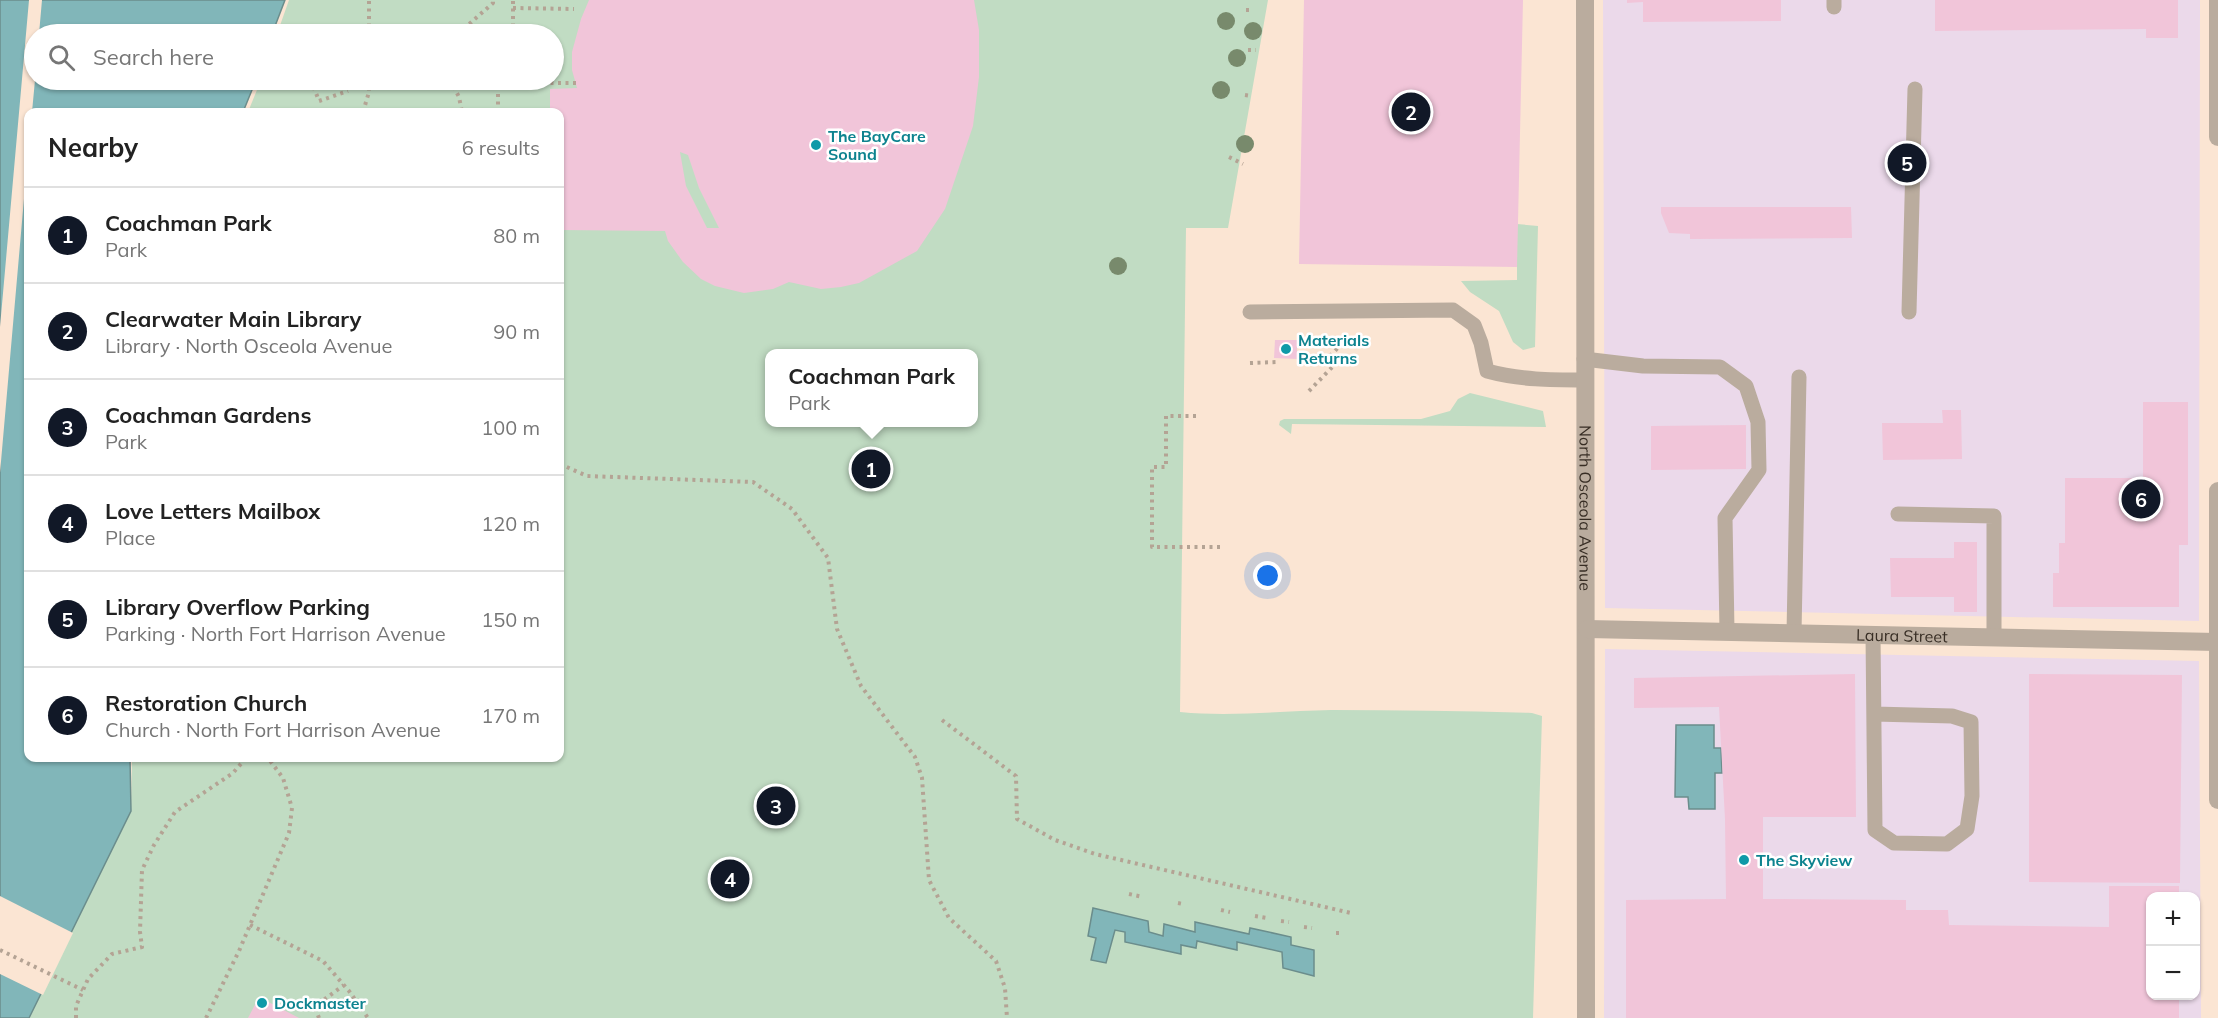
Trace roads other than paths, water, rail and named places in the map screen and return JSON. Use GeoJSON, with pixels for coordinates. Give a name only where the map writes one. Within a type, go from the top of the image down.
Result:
{"type":"FeatureCollection","features":[{"type":"Feature","properties":{"kind":"street","name":"North Osceola Avenue"},"geometry":{"type":"LineString","coordinates":[[1585,0],[1586,1018]]}},
{"type":"Feature","properties":{"kind":"street"},"geometry":{"type":"LineString","coordinates":[[2218,0],[2218,137]]}},
{"type":"Feature","properties":{"kind":"street"},"geometry":{"type":"LineString","coordinates":[[2218,491],[2218,800]]}},
{"type":"Feature","properties":{"kind":"street","name":"Laura Street"},"geometry":{"type":"LineString","coordinates":[[1587,629],[2217,642]]}},
{"type":"Feature","properties":{"kind":"lane"},"geometry":{"type":"LineString","coordinates":[[1909,312],[1915,89]]}},
{"type":"Feature","properties":{"kind":"lane"},"geometry":{"type":"LineString","coordinates":[[1250,312],[1453,310],[1474,326],[1481,343],[1487,371],[1532,380],[1585,380]]}},
{"type":"Feature","properties":{"kind":"lane"},"geometry":{"type":"LineString","coordinates":[[1584,360],[1643,366],[1720,367],[1746,386],[1758,422],[1759,470],[1725,518],[1727,632]]}},
{"type":"Feature","properties":{"kind":"lane"},"geometry":{"type":"LineString","coordinates":[[1794,633],[1799,377]]}},
{"type":"Feature","properties":{"kind":"lane"},"geometry":{"type":"LineString","coordinates":[[1899,514],[1994,516],[1994,637]]}},
{"type":"Feature","properties":{"kind":"lane"},"geometry":{"type":"LineString","coordinates":[[1873,634],[1875,830],[1894,843],[1947,844],[1967,829],[1972,796],[1971,722],[1952,716],[1874,714]]}},
{"type":"Feature","properties":{"kind":"water"},"geometry":{"type":"Polygon","coordinates":[[[0,0],[285,0],[276,24],[24,24],[24,90],[252,90],[245,108],[24,108],[24,762],[130,762],[131,811],[29,1018],[0,1018],[0,0]]]}},
{"type":"Feature","properties":{"kind":"water"},"geometry":{"type":"Polygon","coordinates":[[[1676,725],[1714,725],[1714,748],[1721,748],[1722,773],[1715,773],[1715,809],[1689,809],[1688,797],[1675,797],[1676,725]]]}},
{"type":"Feature","properties":{"kind":"water"},"geometry":{"type":"Polygon","coordinates":[[[1093,908],[1148,921],[1149,932],[1163,936],[1164,924],[1195,932],[1195,922],[1249,934],[1250,928],[1291,937],[1291,945],[1314,950],[1314,976],[1283,968],[1282,952],[1237,942],[1237,950],[1197,941],[1196,948],[1181,945],[1181,954],[1125,942],[1125,932],[1115,930],[1106,963],[1091,960],[1096,938],[1088,936],[1093,908]]]}},
{"type":"Feature","properties":{"kind":"place","name":"Clearwater Main Library"},"geometry":{"type":"Point","coordinates":[1411,112]}},
{"type":"Feature","properties":{"kind":"place","name":"The BayCare Sound"},"geometry":{"type":"Point","coordinates":[816,145]}},
{"type":"Feature","properties":{"kind":"place","name":"Library Overflow Parking"},"geometry":{"type":"Point","coordinates":[1907,163]}},
{"type":"Feature","properties":{"kind":"place","name":"Materials Returns"},"geometry":{"type":"Point","coordinates":[1286,349]}},
{"type":"Feature","properties":{"kind":"place","name":"Coachman Park"},"geometry":{"type":"Point","coordinates":[871,469]}},
{"type":"Feature","properties":{"kind":"place","name":"Restoration Church"},"geometry":{"type":"Point","coordinates":[2141,499]}},
{"type":"Feature","properties":{"kind":"place","name":"Coachman Gardens"},"geometry":{"type":"Point","coordinates":[776,806]}},
{"type":"Feature","properties":{"kind":"place","name":"The Skyview"},"geometry":{"type":"Point","coordinates":[1744,860]}},
{"type":"Feature","properties":{"kind":"place","name":"Love Letters Mailbox"},"geometry":{"type":"Point","coordinates":[730,879]}},
{"type":"Feature","properties":{"kind":"place","name":"Dockmaster"},"geometry":{"type":"Point","coordinates":[262,1003]}}]}
